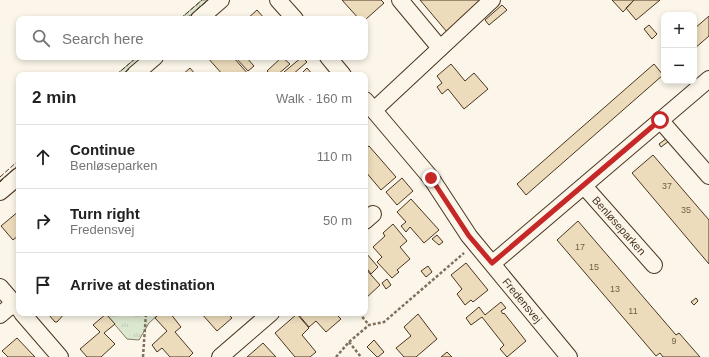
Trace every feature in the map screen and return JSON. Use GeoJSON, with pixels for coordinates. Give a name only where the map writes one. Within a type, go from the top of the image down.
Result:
{"type":"FeatureCollection","features":[{"type":"Feature","properties":{"kind":"street"},"geometry":{"type":"LineString","coordinates":[[202,16],[221,0]]}},
{"type":"Feature","properties":{"kind":"street"},"geometry":{"type":"LineString","coordinates":[[278,0],[291,16]]}},
{"type":"Feature","properties":{"kind":"street"},"geometry":{"type":"LineString","coordinates":[[400,0],[440,48]]}},
{"type":"Feature","properties":{"kind":"street","name":"Fredensvej"},"geometry":{"type":"LineString","coordinates":[[492,0],[440,48],[369,105],[431,178],[469,236],[570,357]]}},
{"type":"Feature","properties":{"kind":"street"},"geometry":{"type":"LineString","coordinates":[[139,72],[152,60]]}},
{"type":"Feature","properties":{"kind":"street"},"geometry":{"type":"LineString","coordinates":[[330,60],[340,72]]}},
{"type":"Feature","properties":{"kind":"street","name":"Benløseparken"},"geometry":{"type":"LineString","coordinates":[[492,263],[709,79]]}},
{"type":"Feature","properties":{"kind":"street"},"geometry":{"type":"LineString","coordinates":[[660,120],[709,176]]}},
{"type":"Feature","properties":{"kind":"street"},"geometry":{"type":"LineString","coordinates":[[0,192],[16,179]]}},
{"type":"Feature","properties":{"kind":"street","name":"Benløseparken"},"geometry":{"type":"LineString","coordinates":[[584,186],[654,266]]}},
{"type":"Feature","properties":{"kind":"street"},"geometry":{"type":"LineString","coordinates":[[0,287],[16,307]]}},
{"type":"Feature","properties":{"kind":"street"},"geometry":{"type":"LineString","coordinates":[[0,314],[16,310]]}},
{"type":"Feature","properties":{"kind":"street"},"geometry":{"type":"LineString","coordinates":[[24,316],[60,357]]}},
{"type":"Feature","properties":{"kind":"street"},"geometry":{"type":"LineString","coordinates":[[220,357],[268,316]]}},
{"type":"Feature","properties":{"kind":"path"},"geometry":{"type":"LineString","coordinates":[[336,357],[349,342],[369,325],[384,322],[476,244]]}},
{"type":"Feature","properties":{"kind":"path"},"geometry":{"type":"LineString","coordinates":[[143,357],[146,316]]}},
{"type":"Feature","properties":{"kind":"path"},"geometry":{"type":"LineString","coordinates":[[362,316],[369,325]]}},
{"type":"Feature","properties":{"kind":"path"},"geometry":{"type":"LineString","coordinates":[[349,342],[361,357]]}},
{"type":"Feature","properties":{"kind":"green space"},"geometry":{"type":"Polygon","coordinates":[[[202,0],[208,0],[189,16],[183,16],[202,0]]]}},
{"type":"Feature","properties":{"kind":"green space"},"geometry":{"type":"Polygon","coordinates":[[[134,60],[140,60],[126,72],[120,72],[134,60]]]}},
{"type":"Feature","properties":{"kind":"green space"},"geometry":{"type":"Polygon","coordinates":[[[108,316],[157,316],[149,323],[139,340],[127,339],[108,316]]]}},
{"type":"Feature","properties":{"kind":"building"},"geometry":{"type":"Polygon","coordinates":[[[342,0],[381,0],[384,3],[368,17],[368,16],[356,16],[342,0]]]}},
{"type":"Feature","properties":{"kind":"building"},"geometry":{"type":"Polygon","coordinates":[[[420,0],[485,0],[447,32],[420,0]]]}},
{"type":"Feature","properties":{"kind":"building"},"geometry":{"type":"Polygon","coordinates":[[[612,0],[634,0],[623,12],[612,0]]]}},
{"type":"Feature","properties":{"kind":"building"},"geometry":{"type":"Polygon","coordinates":[[[634,0],[660,0],[636,20],[626,8],[634,0]]]}},
{"type":"Feature","properties":{"kind":"building"},"geometry":{"type":"Polygon","coordinates":[[[502,5],[507,10],[489,25],[485,20],[502,5]]]}},
{"type":"Feature","properties":{"kind":"building"},"geometry":{"type":"Polygon","coordinates":[[[257,10],[262,16],[250,16],[257,10]]]}},
{"type":"Feature","properties":{"kind":"building"},"geometry":{"type":"Polygon","coordinates":[[[709,16],[709,36],[697,46],[697,26],[709,16]]]}},
{"type":"Feature","properties":{"kind":"building"},"geometry":{"type":"Polygon","coordinates":[[[649,25],[657,34],[652,39],[644,29],[649,25]]]}},
{"type":"Feature","properties":{"kind":"building"},"geometry":{"type":"Polygon","coordinates":[[[210,60],[236,60],[246,72],[220,72],[210,60]]]}},
{"type":"Feature","properties":{"kind":"building"},"geometry":{"type":"Polygon","coordinates":[[[238,60],[249,60],[254,66],[248,71],[238,60]]]}},
{"type":"Feature","properties":{"kind":"building"},"geometry":{"type":"Polygon","coordinates":[[[279,60],[285,60],[290,64],[281,72],[267,71],[279,60]]]}},
{"type":"Feature","properties":{"kind":"building"},"geometry":{"type":"Polygon","coordinates":[[[298,60],[305,60],[307,62],[295,72],[284,72],[298,60]]]}},
{"type":"Feature","properties":{"kind":"building"},"geometry":{"type":"Polygon","coordinates":[[[451,64],[465,81],[474,73],[488,89],[464,109],[448,89],[442,94],[437,87],[442,83],[437,76],[451,64]]]}},
{"type":"Feature","properties":{"kind":"building"},"geometry":{"type":"Polygon","coordinates":[[[654,64],[661,73],[661,77],[526,195],[517,184],[654,64]]]}},
{"type":"Feature","properties":{"kind":"building"},"geometry":{"type":"Polygon","coordinates":[[[190,68],[193,72],[185,72],[190,68]]]}},
{"type":"Feature","properties":{"kind":"building"},"geometry":{"type":"Polygon","coordinates":[[[307,68],[310,72],[303,72],[307,68]]]}},
{"type":"Feature","properties":{"kind":"building"},"geometry":{"type":"Polygon","coordinates":[[[667,138],[669,141],[661,147],[659,144],[667,138]]]}},
{"type":"Feature","properties":{"kind":"building"},"geometry":{"type":"Polygon","coordinates":[[[369,146],[396,177],[381,190],[368,175],[369,146]]]}},
{"type":"Feature","properties":{"kind":"building"},"geometry":{"type":"Polygon","coordinates":[[[653,155],[709,220],[709,264],[632,173],[653,155]]]}},
{"type":"Feature","properties":{"kind":"building"},"geometry":{"type":"Polygon","coordinates":[[[402,178],[413,191],[397,205],[386,192],[402,178]]]}},
{"type":"Feature","properties":{"kind":"building"},"geometry":{"type":"Polygon","coordinates":[[[411,199],[439,230],[424,243],[410,227],[406,232],[401,226],[406,222],[397,212],[411,199]]]}},
{"type":"Feature","properties":{"kind":"building"},"geometry":{"type":"Polygon","coordinates":[[[16,214],[16,238],[13,240],[1,226],[16,214]]]}},
{"type":"Feature","properties":{"kind":"building"},"geometry":{"type":"Polygon","coordinates":[[[578,221],[676,335],[679,333],[700,357],[663,357],[660,353],[656,356],[557,240],[578,221]]]}},
{"type":"Feature","properties":{"kind":"building"},"geometry":{"type":"Polygon","coordinates":[[[393,224],[407,241],[400,247],[410,259],[397,270],[399,272],[392,278],[377,262],[382,257],[373,247],[385,236],[383,233],[393,224]]]}},
{"type":"Feature","properties":{"kind":"building"},"geometry":{"type":"Polygon","coordinates":[[[437,235],[443,242],[439,245],[432,239],[437,235]]]}},
{"type":"Feature","properties":{"kind":"building"},"geometry":{"type":"Polygon","coordinates":[[[368,255],[378,267],[371,274],[368,270],[368,255]]]}},
{"type":"Feature","properties":{"kind":"building"},"geometry":{"type":"Polygon","coordinates":[[[466,263],[488,290],[473,302],[471,300],[465,305],[457,294],[462,289],[451,275],[466,263]]]}},
{"type":"Feature","properties":{"kind":"building"},"geometry":{"type":"Polygon","coordinates":[[[428,266],[432,272],[426,277],[421,271],[428,266]]]}},
{"type":"Feature","properties":{"kind":"building"},"geometry":{"type":"Polygon","coordinates":[[[368,271],[380,285],[368,296],[368,271]]]}},
{"type":"Feature","properties":{"kind":"building"},"geometry":{"type":"Polygon","coordinates":[[[387,279],[391,285],[386,289],[382,283],[387,279]]]}},
{"type":"Feature","properties":{"kind":"building"},"geometry":{"type":"Polygon","coordinates":[[[696,298],[698,301],[694,305],[691,302],[696,298]]]}},
{"type":"Feature","properties":{"kind":"building"},"geometry":{"type":"Polygon","coordinates":[[[501,302],[506,308],[501,311],[526,341],[507,357],[500,349],[504,345],[482,317],[471,325],[466,318],[479,307],[485,315],[501,302]]]}},
{"type":"Feature","properties":{"kind":"building"},"geometry":{"type":"Polygon","coordinates":[[[418,314],[437,339],[416,357],[404,357],[396,348],[411,336],[404,327],[418,314]]]}},
{"type":"Feature","properties":{"kind":"building"},"geometry":{"type":"Polygon","coordinates":[[[50,316],[62,316],[57,322],[55,322],[50,316]]]}},
{"type":"Feature","properties":{"kind":"building"},"geometry":{"type":"Polygon","coordinates":[[[104,316],[108,316],[115,324],[104,333],[115,344],[101,357],[87,357],[80,349],[100,332],[93,325],[104,316]]]}},
{"type":"Feature","properties":{"kind":"building"},"geometry":{"type":"Polygon","coordinates":[[[157,316],[172,316],[181,327],[175,332],[193,353],[189,357],[170,357],[162,348],[157,352],[152,345],[167,331],[155,318],[157,316]]]}},
{"type":"Feature","properties":{"kind":"building"},"geometry":{"type":"Polygon","coordinates":[[[204,316],[230,316],[232,318],[217,331],[204,316]]]}},
{"type":"Feature","properties":{"kind":"building"},"geometry":{"type":"Polygon","coordinates":[[[295,316],[299,316],[309,328],[302,335],[316,352],[310,357],[295,357],[275,333],[295,316]]]}},
{"type":"Feature","properties":{"kind":"building"},"geometry":{"type":"Polygon","coordinates":[[[300,316],[338,316],[341,319],[326,332],[316,321],[309,327],[300,316]]]}},
{"type":"Feature","properties":{"kind":"building"},"geometry":{"type":"Polygon","coordinates":[[[17,338],[35,357],[8,357],[2,351],[17,338]]]}},
{"type":"Feature","properties":{"kind":"building"},"geometry":{"type":"Polygon","coordinates":[[[374,340],[384,352],[378,357],[367,347],[374,340]]]}},
{"type":"Feature","properties":{"kind":"building"},"geometry":{"type":"Polygon","coordinates":[[[263,343],[276,357],[247,357],[263,343]]]}},
{"type":"Feature","properties":{"kind":"building"},"geometry":{"type":"Polygon","coordinates":[[[447,352],[452,357],[441,357],[447,352]]]}},
{"type":"Feature","properties":{"kind":"fence"},"geometry":{"type":"LineString","coordinates":[[183,16],[202,0]]}},
{"type":"Feature","properties":{"kind":"fence"},"geometry":{"type":"LineString","coordinates":[[189,16],[208,0]]}},
{"type":"Feature","properties":{"kind":"fence"},"geometry":{"type":"LineString","coordinates":[[120,72],[134,60]]}},
{"type":"Feature","properties":{"kind":"fence"},"geometry":{"type":"LineString","coordinates":[[126,72],[129,69]]}},
{"type":"Feature","properties":{"kind":"fence"},"geometry":{"type":"LineString","coordinates":[[0,177],[16,163]]}},
{"type":"Feature","properties":{"kind":"fence"},"geometry":{"type":"LineString","coordinates":[[0,182],[16,167]]}},
{"type":"Feature","properties":{"kind":"route"},"geometry":{"type":"LineString","coordinates":[[431,178],[469,236],[492,263],[660,120]]}}]}
